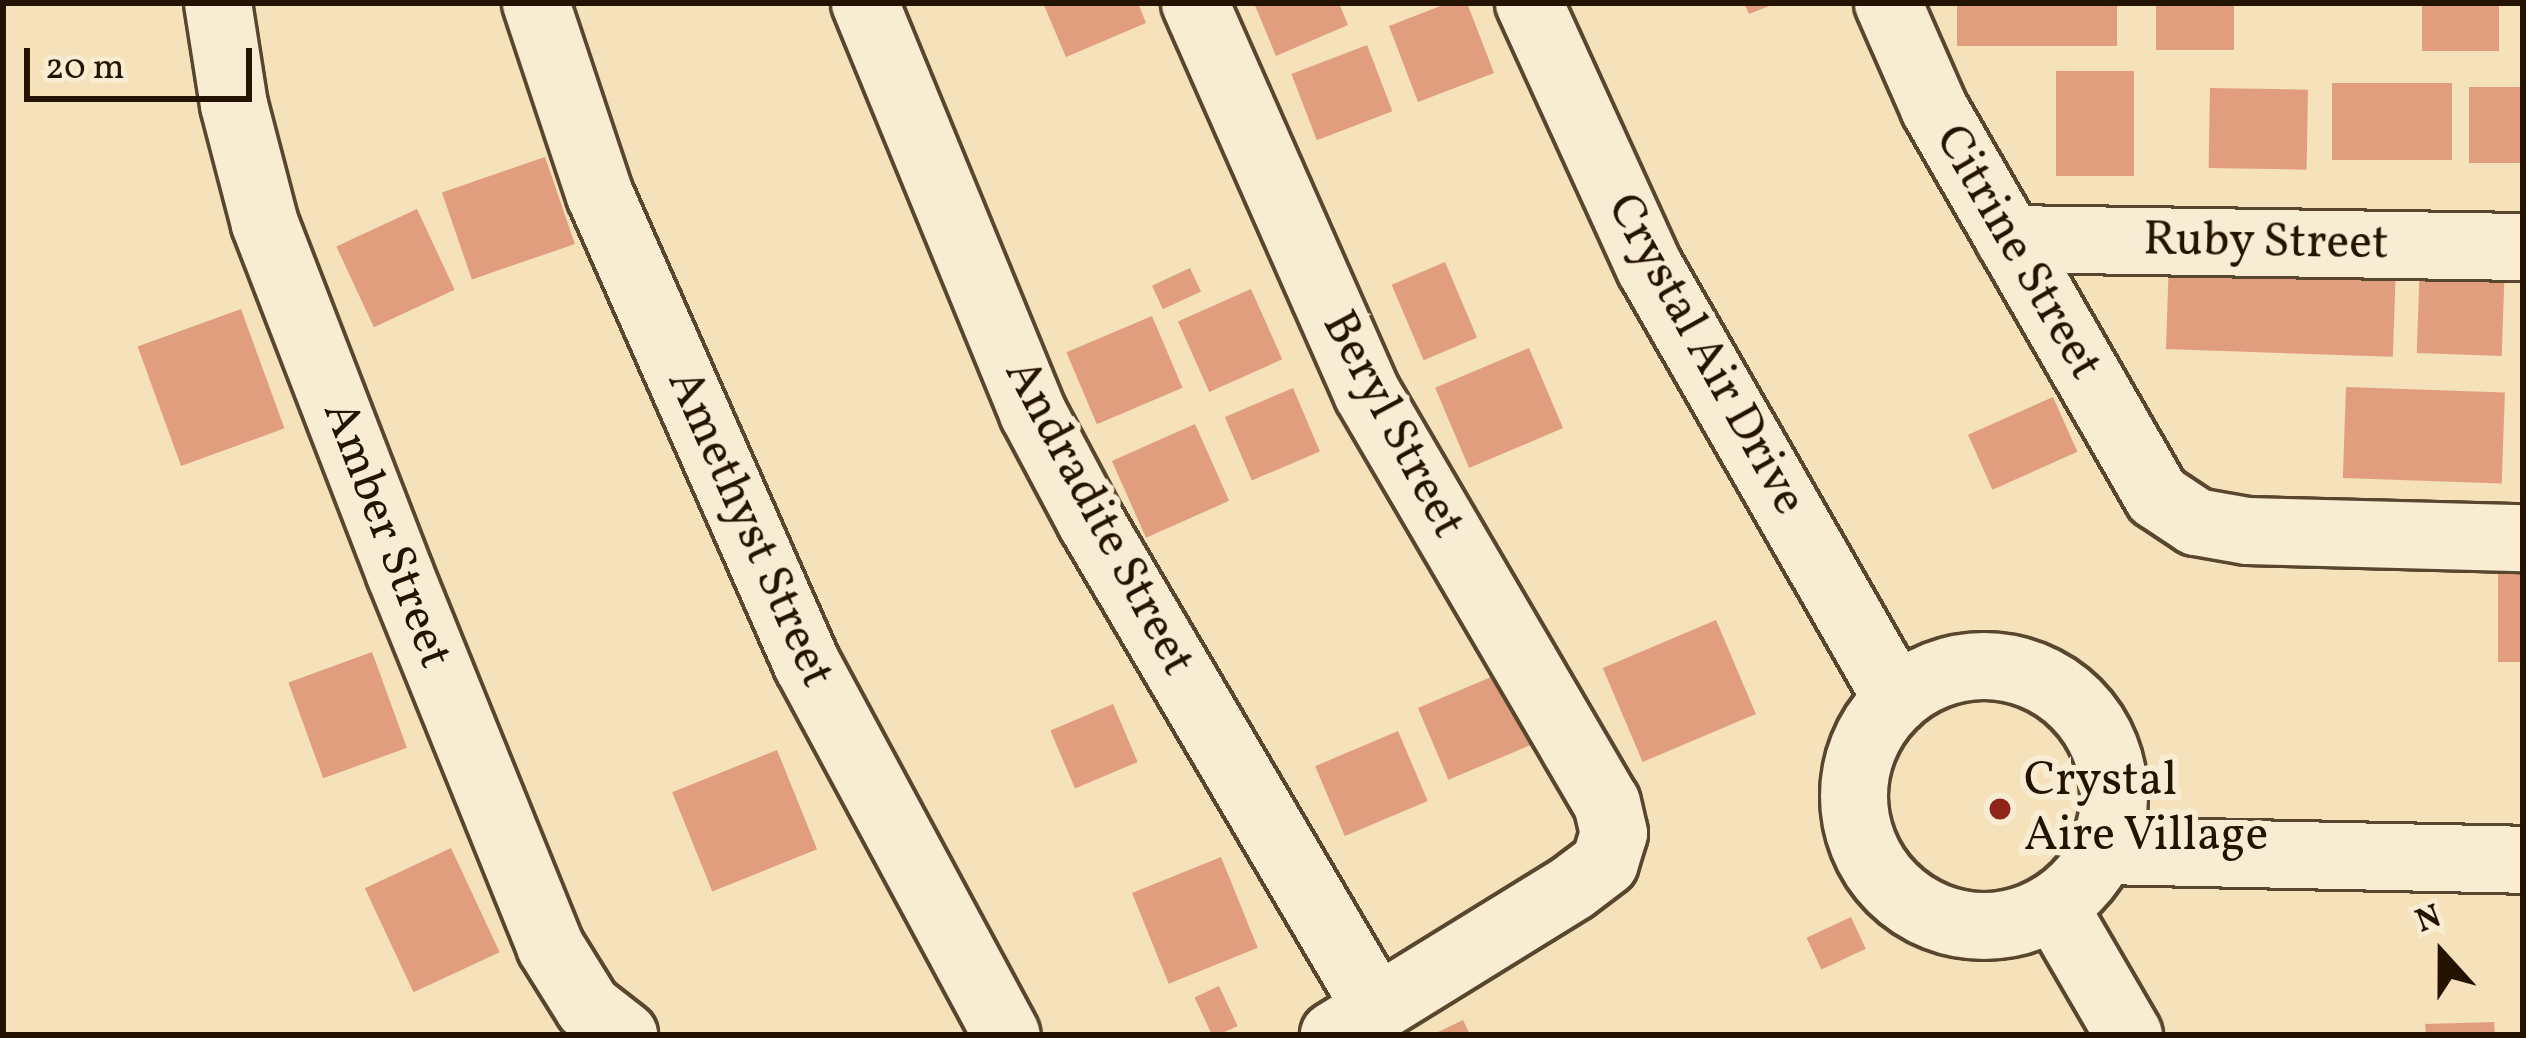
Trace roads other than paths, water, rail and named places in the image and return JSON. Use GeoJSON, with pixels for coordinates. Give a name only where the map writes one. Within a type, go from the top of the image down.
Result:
{"type":"FeatureCollection","features":[{"type":"Feature","properties":{"kind":"street","name":"Amber Street"},"geometry":{"type":"LineString","coordinates":[[218,3],[234,105],[265,224],[400,574],[550,946],[588,1007],[624,1035]]}},
{"type":"Feature","properties":{"kind":"street","name":"Amethyst Street"},"geometry":{"type":"LineString","coordinates":[[536,3],[600,195],[808,664],[1007,1035]]}},
{"type":"Feature","properties":{"kind":"street","name":"Andradite Street"},"geometry":{"type":"LineString","coordinates":[[865,3],[1033,413],[1356,1022]]}},
{"type":"Feature","properties":{"kind":"street","name":"Beryl Street"},"geometry":{"type":"LineString","coordinates":[[1195,3],[1367,393],[1607,803],[1613,833],[1605,863],[1572,888],[1356,1022]]}},
{"type":"Feature","properties":{"kind":"street","name":"Crystal Air Drive"},"geometry":{"type":"LineString","coordinates":[[1529,3],[1650,268],[1897,699]]}},
{"type":"Feature","properties":{"kind":"street","name":"Citrine Street"},"geometry":{"type":"LineString","coordinates":[[1888,3],[1934,108],[2157,496],[2196,522],[2246,531],[2523,538]]}},
{"type":"Feature","properties":{"kind":"street","name":"Ruby Street"},"geometry":{"type":"LineString","coordinates":[[2008,239],[2523,247]]}},
{"type":"Feature","properties":{"kind":"street"},"geometry":{"type":"LineString","coordinates":[[1978,665],[2023,670],[2064,691],[2095,724],[2113,764],[2115,809],[2103,851],[2082,882],[2054,907],[2015,923],[1971,926],[1930,915],[1894,891],[1868,856],[1854,816],[1856,772],[1869,732],[1897,699],[1935,675],[1978,665]]}},
{"type":"Feature","properties":{"kind":"street"},"geometry":{"type":"LineString","coordinates":[[2103,851],[2523,860]]}},
{"type":"Feature","properties":{"kind":"street"},"geometry":{"type":"LineString","coordinates":[[2054,907],[2129,1035]]}},
{"type":"Feature","properties":{"kind":"place","name":"Crystal Aire Village"},"geometry":{"type":"Point","coordinates":[2000,809]}}]}
